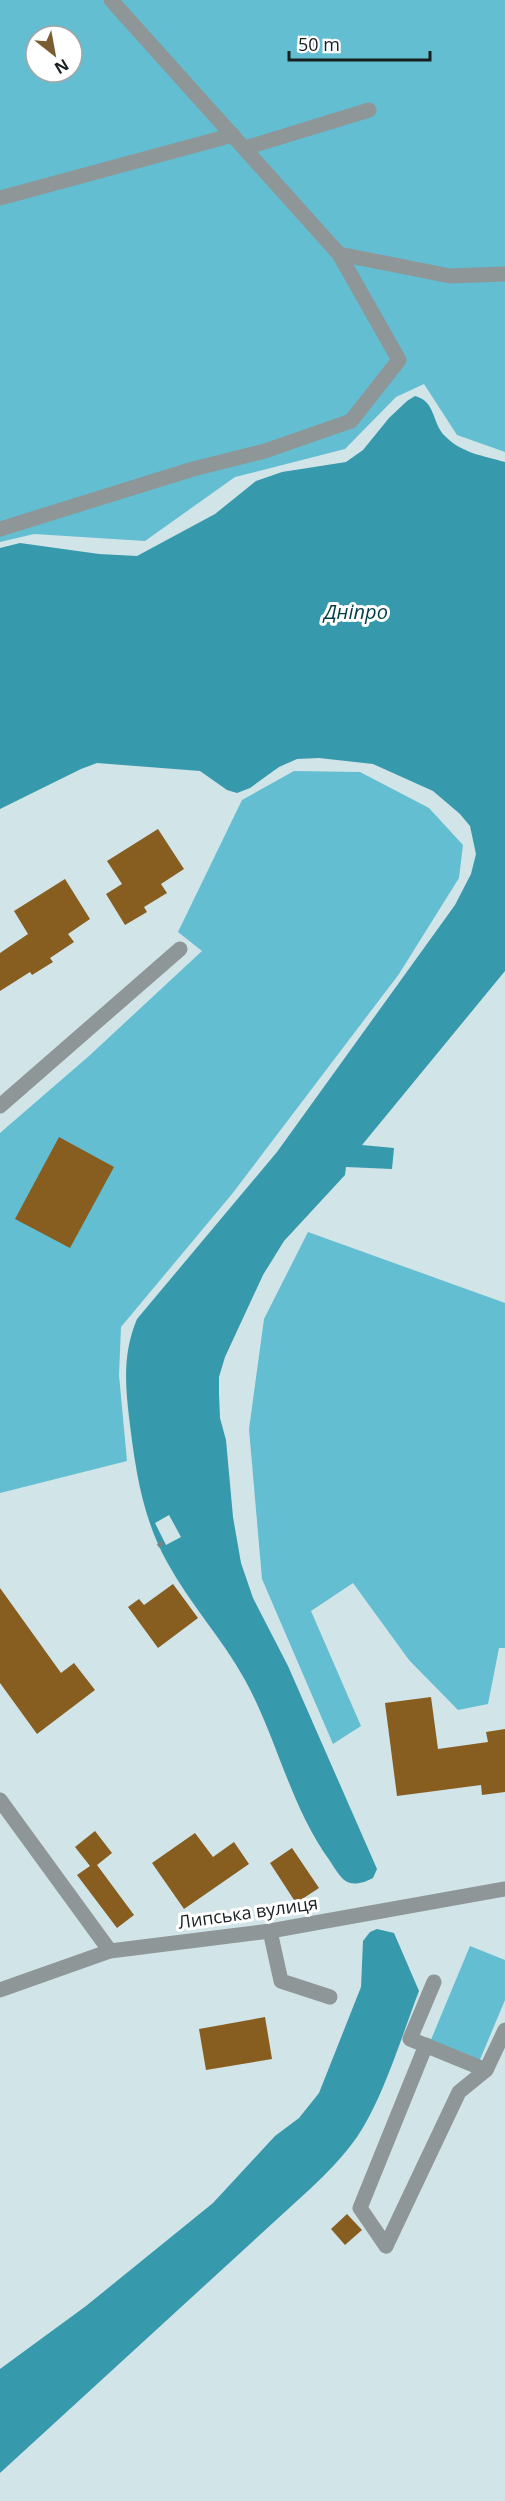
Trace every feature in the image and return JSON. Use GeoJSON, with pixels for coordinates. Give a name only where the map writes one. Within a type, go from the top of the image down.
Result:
{"type":"FeatureCollection","features":[{"type":"Feature","properties":{"kind":"street"},"geometry":{"type":"LineString","coordinates":[[0,529],[193,469],[265,452],[351,421],[399,360],[339,254],[111,0]]}},
{"type":"Feature","properties":{"kind":"street"},"geometry":{"type":"LineString","coordinates":[[245,148],[369,110]]}},
{"type":"Feature","properties":{"kind":"street"},"geometry":{"type":"LineString","coordinates":[[0,198],[233,135]]}},
{"type":"Feature","properties":{"kind":"street"},"geometry":{"type":"LineString","coordinates":[[339,254],[450,276],[505,274]]}},
{"type":"Feature","properties":{"kind":"street"},"geometry":{"type":"LineString","coordinates":[[0,1106],[180,949]]}},
{"type":"Feature","properties":{"kind":"street"},"geometry":{"type":"LineString","coordinates":[[0,1800],[110,1951]]}},
{"type":"Feature","properties":{"kind":"street","name":"Липська вулиця"},"geometry":{"type":"LineString","coordinates":[[0,1990],[110,1951],[329,1922],[505,1889]]}},
{"type":"Feature","properties":{"kind":"street"},"geometry":{"type":"LineString","coordinates":[[270,1931],[280,1981],[330,1997]]}},
{"type":"Feature","properties":{"kind":"street"},"geometry":{"type":"LineString","coordinates":[[434,1982],[410,2038],[486,2070]]}},
{"type":"Feature","properties":{"kind":"street"},"geometry":{"type":"LineString","coordinates":[[426,2045],[360,2208],[386,2246],[459,2092],[486,2070],[505,2030]]}},
{"type":"Feature","properties":{"kind":"path"},"geometry":{"type":"LineString","coordinates":[[158,1546],[165,1541]]}},
{"type":"Feature","properties":{"kind":"shaded area"},"geometry":{"type":"Polygon","coordinates":[[[0,0],[505,0],[505,452],[457,435],[424,384],[396,397],[345,449],[235,477],[145,541],[34,534],[0,542],[0,0]]]}},
{"type":"Feature","properties":{"kind":"shaded area"},"geometry":{"type":"Polygon","coordinates":[[[294,771],[360,772],[429,808],[463,845],[459,878],[399,974],[232,1194],[121,1327],[119,1375],[127,1461],[0,1493],[0,1133],[89,1056],[202,951],[178,932],[242,800],[294,771]]]}},
{"type":"Feature","properties":{"kind":"shaded area"},"geometry":{"type":"Polygon","coordinates":[[[308,1232],[505,1303],[505,1648],[499,1648],[488,1704],[458,1710],[409,1660],[353,1583],[311,1611],[361,1726],[333,1744],[262,1579],[249,1429],[264,1319],[308,1232]]]}},
{"type":"Feature","properties":{"kind":"shaded area"},"geometry":{"type":"Polygon","coordinates":[[[470,1946],[505,1960],[505,2000],[479,2062],[430,2042],[470,1946]]]}},
{"type":"Feature","properties":{"kind":"water","name":"Дніпро"},"geometry":{"type":"Polygon","coordinates":[[[415,396],[427,403],[441,431],[451,442],[473,453],[505,462],[505,971],[362,1145],[394,1148],[392,1169],[346,1167],[345,1175],[284,1241],[263,1275],[225,1357],[219,1377],[220,1418],[226,1440],[233,1517],[241,1563],[253,1598],[288,1666],[377,1869],[373,1878],[354,1884],[341,1877],[316,1840],[304,1818],[245,1680],[176,1577],[158,1545],[146,1510],[134,1454],[127,1392],[127,1356],[137,1319],[277,1152],[455,905],[471,874],[476,854],[470,826],[460,814],[433,791],[373,764],[319,758],[297,759],[279,767],[250,788],[237,793],[227,790],[200,771],[97,763],[0,809],[0,548],[20,543],[99,554],[137,556],[215,514],[256,481],[282,472],[346,462],[363,450],[389,418],[415,396]]]}},
{"type":"Feature","properties":{"kind":"water"},"geometry":{"type":"Polygon","coordinates":[[[377,1929],[394,1933],[419,1991],[384,2086],[357,2137],[335,2165],[310,2189],[0,2473],[0,2369],[86,2306],[213,2203],[275,2136],[299,2118],[319,2093],[361,1987],[363,1941],[370,1932],[377,1929]]]}},
{"type":"Feature","properties":{"kind":"pier"},"geometry":{"type":"Polygon","coordinates":[[[169,1515],[181,1537],[166,1545],[155,1523],[169,1515]]]}},
{"type":"Feature","properties":{"kind":"building"},"geometry":{"type":"Polygon","coordinates":[[[158,829],[184,869],[161,884],[167,893],[144,907],[147,912],[125,925],[106,894],[122,884],[107,861],[158,829]]]}},
{"type":"Feature","properties":{"kind":"building"},"geometry":{"type":"Polygon","coordinates":[[[65,879],[90,919],[68,934],[74,942],[50,958],[53,962],[32,975],[30,972],[0,991],[0,953],[28,934],[14,911],[65,879]]]}},
{"type":"Feature","properties":{"kind":"building"},"geometry":{"type":"Polygon","coordinates":[[[59,1137],[114,1167],[70,1248],[15,1219],[59,1137]]]}},
{"type":"Feature","properties":{"kind":"building"},"geometry":{"type":"Polygon","coordinates":[[[173,1584],[198,1618],[158,1648],[128,1607],[139,1599],[144,1605],[173,1584]]]}},
{"type":"Feature","properties":{"kind":"building"},"geometry":{"type":"Polygon","coordinates":[[[0,1588],[61,1673],[74,1663],[95,1690],[37,1734],[0,1683],[0,1588]]]}},
{"type":"Feature","properties":{"kind":"building"},"geometry":{"type":"Polygon","coordinates":[[[431,1697],[438,1749],[488,1742],[486,1732],[505,1729],[505,1792],[482,1795],[481,1785],[397,1796],[385,1703],[431,1697]]]}},
{"type":"Feature","properties":{"kind":"building"},"geometry":{"type":"Polygon","coordinates":[[[95,1831],[112,1853],[97,1865],[134,1915],[117,1928],[77,1875],[90,1866],[75,1847],[95,1831]]]}},
{"type":"Feature","properties":{"kind":"building"},"geometry":{"type":"Polygon","coordinates":[[[195,1833],[213,1857],[234,1842],[249,1864],[184,1909],[152,1863],[195,1833]]]}},
{"type":"Feature","properties":{"kind":"building"},"geometry":{"type":"Polygon","coordinates":[[[292,1848],[319,1888],[296,1903],[270,1863],[292,1848]]]}},
{"type":"Feature","properties":{"kind":"building"},"geometry":{"type":"Polygon","coordinates":[[[265,2017],[272,2059],[206,2070],[199,2029],[265,2017]]]}},
{"type":"Feature","properties":{"kind":"building"},"geometry":{"type":"Polygon","coordinates":[[[347,2214],[362,2230],[345,2245],[331,2229],[347,2214]]]}}]}
